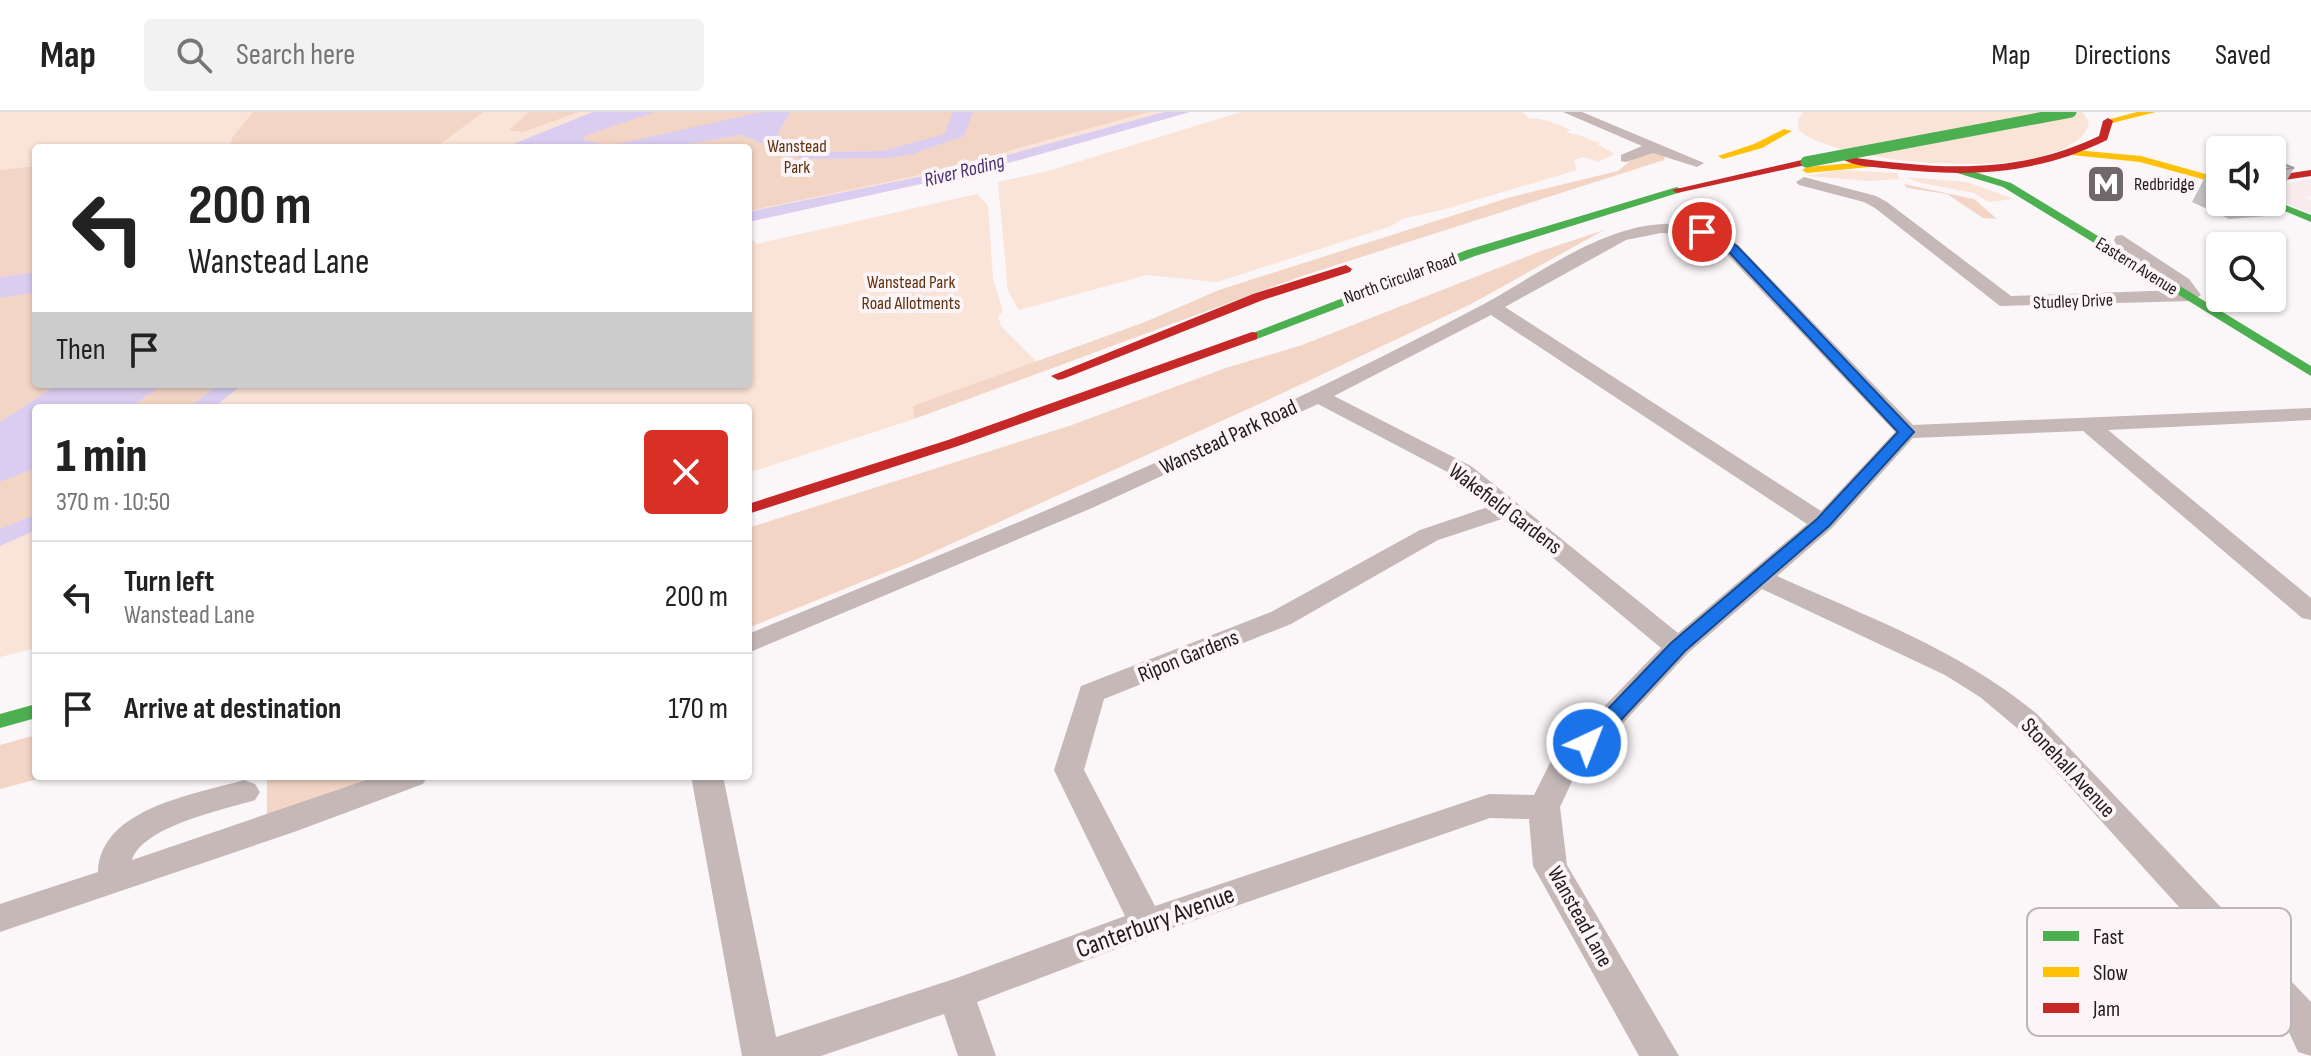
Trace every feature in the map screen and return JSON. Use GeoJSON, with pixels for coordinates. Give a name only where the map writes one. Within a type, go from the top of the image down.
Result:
{"type":"FeatureCollection","features":[{"type":"Feature","properties":{"kind":"main road","name":"North Circular Road"},"geometry":{"type":"LineString","coordinates":[[958,421],[1519,223],[1653,184],[1981,112]]}},
{"type":"Feature","properties":{"kind":"main road","name":"North Circular Road"},"geometry":{"type":"LineString","coordinates":[[752,508],[953,443],[1170,367],[1471,253],[1656,195],[1806,162],[2071,112]]}},
{"type":"Feature","properties":{"kind":"main road"},"geometry":{"type":"LineString","coordinates":[[953,443],[1190,370],[1481,264],[1608,222],[1797,172],[1840,165],[1876,164],[2043,175],[2076,153],[2103,123],[2151,112]]}},
{"type":"Feature","properties":{"kind":"main road"},"geometry":{"type":"LineString","coordinates":[[1668,171],[1758,146],[1788,121],[1815,150],[1876,164]]}},
{"type":"Feature","properties":{"kind":"main road"},"geometry":{"type":"LineString","coordinates":[[2103,123],[2117,149],[2206,177]]}},
{"type":"Feature","properties":{"kind":"main road"},"geometry":{"type":"LineString","coordinates":[[2076,153],[2141,159]]}},
{"type":"Feature","properties":{"kind":"main road","name":"Eastern Avenue"},"geometry":{"type":"LineString","coordinates":[[1958,170],[2007,185],[2311,372]]}},
{"type":"Feature","properties":{"kind":"main road"},"geometry":{"type":"LineString","coordinates":[[2286,177],[2311,173]]}},
{"type":"Feature","properties":{"kind":"main road","name":"Eastern Avenue"},"geometry":{"type":"LineString","coordinates":[[2043,175],[2122,240],[2311,351]]}},
{"type":"Feature","properties":{"kind":"main road"},"geometry":{"type":"LineString","coordinates":[[2286,209],[2311,219]]}},
{"type":"Feature","properties":{"kind":"main road"},"geometry":{"type":"LineString","coordinates":[[1038,384],[1258,297],[1362,263]]}},
{"type":"Feature","properties":{"kind":"main road"},"geometry":{"type":"LineString","coordinates":[[0,721],[32,712]]}},
{"type":"Feature","properties":{"kind":"street"},"geometry":{"type":"LineString","coordinates":[[1570,112],[1697,163]]}},
{"type":"Feature","properties":{"kind":"street"},"geometry":{"type":"LineString","coordinates":[[1626,158],[1649,146]]}},
{"type":"Feature","properties":{"kind":"street","name":"Studley Drive"},"geometry":{"type":"LineString","coordinates":[[1804,182],[1870,199],[1881,205],[2007,302],[2185,297]]}},
{"type":"Feature","properties":{"kind":"street"},"geometry":{"type":"LineString","coordinates":[[1702,232],[1712,226],[1704,210],[1710,206]]}},
{"type":"Feature","properties":{"kind":"street","name":"Wanstead Park Road"},"geometry":{"type":"LineString","coordinates":[[752,642],[1001,539],[1316,395],[1492,307],[1620,236],[1655,227],[1702,232]]}},
{"type":"Feature","properties":{"kind":"street"},"geometry":{"type":"LineString","coordinates":[[1702,232],[1732,248],[1907,432]]}},
{"type":"Feature","properties":{"kind":"street"},"geometry":{"type":"LineString","coordinates":[[2122,240],[2192,291],[2192,295],[2185,297]]}},
{"type":"Feature","properties":{"kind":"street"},"geometry":{"type":"LineString","coordinates":[[1492,307],[1823,523]]}},
{"type":"Feature","properties":{"kind":"street","name":"Wakefield Gardens"},"geometry":{"type":"LineString","coordinates":[[1316,395],[1463,471],[1678,647]]}},
{"type":"Feature","properties":{"kind":"street"},"geometry":{"type":"LineString","coordinates":[[1544,807],[1562,769],[1678,647],[1823,523],[1907,432],[2311,414]]}},
{"type":"Feature","properties":{"kind":"street"},"geometry":{"type":"LineString","coordinates":[[2089,425],[2311,612]]}},
{"type":"Feature","properties":{"kind":"street","name":"Ripon Gardens"},"geometry":{"type":"LineString","coordinates":[[1146,923],[1069,770],[1091,693],[1281,618],[1429,535],[1510,508]]}},
{"type":"Feature","properties":{"kind":"street","name":"Stonehall Avenue"},"geometry":{"type":"LineString","coordinates":[[1760,578],[1955,668],[1990,690],[2027,721],[2201,908]]}},
{"type":"Feature","properties":{"kind":"street"},"geometry":{"type":"LineString","coordinates":[[0,918],[401,780]]}},
{"type":"Feature","properties":{"kind":"street"},"geometry":{"type":"LineString","coordinates":[[708,780],[761,1056]]}},
{"type":"Feature","properties":{"kind":"street"},"geometry":{"type":"LineString","coordinates":[[114,880],[116,855],[128,837],[150,823],[244,792]]}},
{"type":"Feature","properties":{"kind":"street","name":"Canterbury Avenue"},"geometry":{"type":"LineString","coordinates":[[770,1056],[956,994],[1146,923],[1489,806],[1544,807]]}},
{"type":"Feature","properties":{"kind":"street","name":"Wanstead Lane"},"geometry":{"type":"LineString","coordinates":[[1544,807],[1550,866],[1660,1056]]}},
{"type":"Feature","properties":{"kind":"street"},"geometry":{"type":"LineString","coordinates":[[956,994],[977,1056]]}},
{"type":"Feature","properties":{"kind":"street","name":"Stonehall Avenue"},"geometry":{"type":"LineString","coordinates":[[2291,1006],[2304,1021],[2311,1040]]}},
{"type":"Feature","properties":{"kind":"shaded area"},"geometry":{"type":"Polygon","coordinates":[[[253,112],[483,112],[440,144],[231,144],[232,138],[253,112]]]}},
{"type":"Feature","properties":{"kind":"shaded area"},"geometry":{"type":"Polygon","coordinates":[[[529,112],[579,112],[523,132],[509,130],[529,112]]]}},
{"type":"Feature","properties":{"kind":"shaded area"},"geometry":{"type":"Polygon","coordinates":[[[655,112],[761,112],[625,144],[601,144],[584,140],[584,136],[655,112]]]}},
{"type":"Feature","properties":{"kind":"shaded area"},"geometry":{"type":"Polygon","coordinates":[[[790,112],[953,112],[944,134],[882,151],[818,152],[777,135],[790,112]]]}},
{"type":"Feature","properties":{"kind":"shaded area"},"geometry":{"type":"Polygon","coordinates":[[[973,112],[1148,112],[929,173],[752,210],[752,144],[688,144],[741,135],[802,159],[888,158],[910,155],[964,136],[973,112]]]}},
{"type":"Feature","properties":{"kind":"shaded area"},"geometry":{"type":"Polygon","coordinates":[[[1651,152],[1665,156],[1664,160],[1302,276],[914,419],[913,406],[1145,322],[1219,290],[1511,197],[1618,171],[1637,155],[1651,152]]]}},
{"type":"Feature","properties":{"kind":"shaded area"},"geometry":{"type":"Polygon","coordinates":[[[32,166],[32,273],[0,277],[0,170],[32,166]]]}},
{"type":"Feature","properties":{"kind":"shaded area"},"geometry":{"type":"Polygon","coordinates":[[[2311,179],[2311,196],[2305,197],[2311,200],[2311,214],[2286,203],[2286,183],[2311,179]]]}},
{"type":"Feature","properties":{"kind":"shaded area"},"geometry":{"type":"Polygon","coordinates":[[[1904,184],[1974,199],[1997,219],[1983,218],[1947,194],[1907,188],[1904,184]]]}},
{"type":"Feature","properties":{"kind":"shaded area"},"geometry":{"type":"Polygon","coordinates":[[[1604,230],[1471,304],[1270,399],[911,562],[752,626],[752,527],[1069,426],[1226,368],[1302,345],[1541,251],[1604,230]]]}},
{"type":"Feature","properties":{"kind":"shaded area"},"geometry":{"type":"Polygon","coordinates":[[[32,293],[32,388],[52,388],[0,422],[0,298],[32,293]]]}},
{"type":"Feature","properties":{"kind":"shaded area"},"geometry":{"type":"Polygon","coordinates":[[[158,388],[213,388],[194,404],[136,404],[158,388]]]}},
{"type":"Feature","properties":{"kind":"shaded area"},"geometry":{"type":"Polygon","coordinates":[[[32,470],[32,516],[0,529],[0,482],[32,470]]]}},
{"type":"Feature","properties":{"kind":"shaded area"},"geometry":{"type":"Polygon","coordinates":[[[32,736],[34,780],[0,789],[0,745],[32,736]]]}},
{"type":"Feature","properties":{"kind":"shaded area"},"geometry":{"type":"Polygon","coordinates":[[[267,780],[371,780],[267,818],[267,780]]]}},
{"type":"Feature","properties":{"kind":"green space","name":"Wanstead Park"},"geometry":{"type":"Polygon","coordinates":[[[0,112],[1164,112],[952,170],[752,211],[752,144],[32,144],[32,388],[213,388],[194,404],[32,404],[32,649],[0,657],[0,112]]]}},
{"type":"Feature","properties":{"kind":"green space"},"geometry":{"type":"Polygon","coordinates":[[[1241,112],[1522,112],[1530,119],[1550,122],[1570,130],[1565,132],[1601,143],[1597,144],[1615,154],[1598,162],[1584,157],[1574,160],[1577,170],[1402,219],[1391,226],[1217,282],[1147,275],[1019,310],[1008,291],[998,182],[1048,171],[1241,112]]]}},
{"type":"Feature","properties":{"kind":"green space"},"geometry":{"type":"Polygon","coordinates":[[[1803,112],[2082,112],[2089,122],[2074,142],[2043,156],[2001,163],[1953,164],[1858,153],[1822,143],[1799,130],[1798,120],[1803,112]]]}},
{"type":"Feature","properties":{"kind":"green space"},"geometry":{"type":"Polygon","coordinates":[[[1840,170],[1897,173],[1900,179],[1869,181],[1807,176],[1840,170]]]}},
{"type":"Feature","properties":{"kind":"green space"},"geometry":{"type":"Polygon","coordinates":[[[1907,177],[1967,182],[2014,199],[1989,202],[1974,193],[1917,182],[1907,177]]]}},
{"type":"Feature","properties":{"kind":"green space","name":"Wanstead Park Road Allotments"},"geometry":{"type":"Polygon","coordinates":[[[977,194],[988,205],[993,279],[1003,311],[998,317],[1001,326],[1037,362],[914,406],[914,419],[752,472],[752,404],[218,404],[238,388],[752,388],[752,240],[757,244],[977,194]]]}},
{"type":"Feature","properties":{"kind":"water"},"geometry":{"type":"Polygon","coordinates":[[[593,112],[655,112],[584,136],[584,140],[601,144],[513,144],[593,112]]]}},
{"type":"Feature","properties":{"kind":"water"},"geometry":{"type":"Polygon","coordinates":[[[761,112],[790,112],[777,135],[818,152],[882,151],[944,134],[953,112],[973,112],[964,136],[910,155],[888,158],[801,159],[741,135],[688,144],[618,144],[761,112]]]}},
{"type":"Feature","properties":{"kind":"water","name":"River Roding"},"geometry":{"type":"Polygon","coordinates":[[[1164,112],[1190,112],[980,171],[752,221],[752,211],[952,170],[1164,112]]]}},
{"type":"Feature","properties":{"kind":"water"},"geometry":{"type":"Polygon","coordinates":[[[32,273],[32,293],[0,298],[0,277],[32,273]]]}},
{"type":"Feature","properties":{"kind":"water"},"geometry":{"type":"Polygon","coordinates":[[[52,388],[158,388],[136,404],[32,404],[32,470],[0,482],[0,422],[52,388]]]}},
{"type":"Feature","properties":{"kind":"water"},"geometry":{"type":"Polygon","coordinates":[[[213,388],[238,388],[218,404],[194,404],[213,388]]]}},
{"type":"Feature","properties":{"kind":"water"},"geometry":{"type":"Polygon","coordinates":[[[32,516],[32,532],[0,546],[0,529],[32,516]]]}},
{"type":"Feature","properties":{"kind":"traffic: fast"},"geometry":{"type":"LineString","coordinates":[[1806,162],[2071,112]]}},
{"type":"Feature","properties":{"kind":"traffic: fast"},"geometry":{"type":"LineString","coordinates":[[1958,170],[2007,185],[2311,372]]}},
{"type":"Feature","properties":{"kind":"traffic: fast"},"geometry":{"type":"LineString","coordinates":[[1252,336],[1471,253],[1677,190]]}},
{"type":"Feature","properties":{"kind":"traffic: fast"},"geometry":{"type":"LineString","coordinates":[[2286,209],[2311,219]]}},
{"type":"Feature","properties":{"kind":"traffic: fast"},"geometry":{"type":"LineString","coordinates":[[0,721],[32,712]]}},
{"type":"Feature","properties":{"kind":"traffic: slow"},"geometry":{"type":"LineString","coordinates":[[2108,121],[2151,112]]}},
{"type":"Feature","properties":{"kind":"traffic: slow"},"geometry":{"type":"LineString","coordinates":[[1723,156],[1758,146],[1787,131]]}},
{"type":"Feature","properties":{"kind":"traffic: slow"},"geometry":{"type":"LineString","coordinates":[[2076,153],[2141,159],[2206,177]]}},
{"type":"Feature","properties":{"kind":"traffic: slow"},"geometry":{"type":"LineString","coordinates":[[1807,170],[1876,164]]}},
{"type":"Feature","properties":{"kind":"traffic: jam"},"geometry":{"type":"LineString","coordinates":[[1849,160],[1947,170],[2011,168],[2043,162],[2104,138],[2108,121]]}},
{"type":"Feature","properties":{"kind":"traffic: jam"},"geometry":{"type":"LineString","coordinates":[[1677,190],[1806,162]]}},
{"type":"Feature","properties":{"kind":"traffic: jam"},"geometry":{"type":"LineString","coordinates":[[2286,177],[2311,173]]}},
{"type":"Feature","properties":{"kind":"traffic: jam"},"geometry":{"type":"LineString","coordinates":[[1058,376],[1258,297],[1346,269]]}},
{"type":"Feature","properties":{"kind":"traffic: jam"},"geometry":{"type":"LineString","coordinates":[[752,508],[953,443],[1252,336]]}},
{"type":"Feature","properties":{"kind":"place","name":"Redbridge"},"geometry":{"type":"Point","coordinates":[2106,184]}},
{"type":"Feature","properties":{"kind":"route"},"geometry":{"type":"LineString","coordinates":[[1587,743],[1678,647],[1823,523],[1907,432],[1760,281],[1732,248],[1702,232]]}}]}
